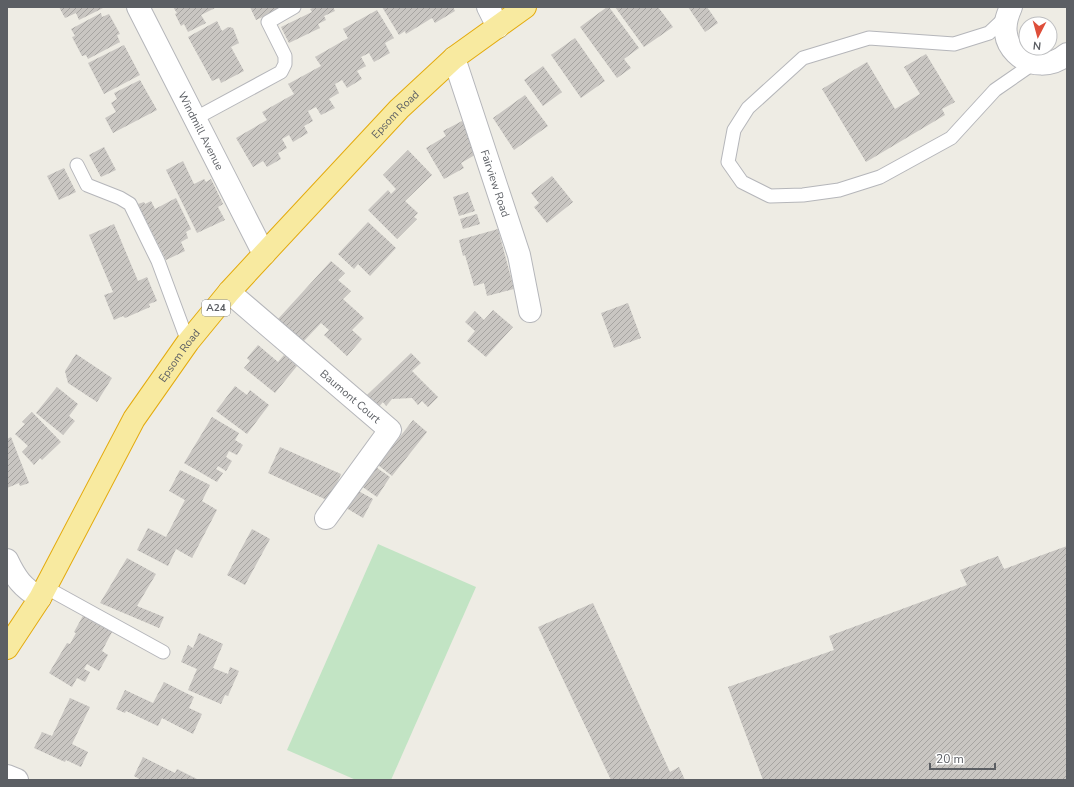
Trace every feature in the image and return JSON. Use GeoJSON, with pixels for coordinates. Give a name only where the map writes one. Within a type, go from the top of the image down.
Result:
{"type":"FeatureCollection","features":[{"type":"Feature","properties":{"kind":"highway","name":"A24"},"geometry":{"type":"LineString","coordinates":[[498,27],[525,7]]}},
{"type":"Feature","properties":{"kind":"highway","name":"Epsom Road"},"geometry":{"type":"LineString","coordinates":[[7,648],[43,592],[134,419],[188,342],[229,292],[392,116],[454,58],[498,27]]}},
{"type":"Feature","properties":{"kind":"street","name":"Windmill Avenue"},"geometry":{"type":"LineString","coordinates":[[138,7],[196,118],[264,254]]}},
{"type":"Feature","properties":{"kind":"street"},"geometry":{"type":"LineString","coordinates":[[488,7],[498,27]]}},
{"type":"Feature","properties":{"kind":"street"},"geometry":{"type":"LineString","coordinates":[[1009,12],[1006,35],[1010,47],[1022,59],[1034,63],[1048,64],[1065,59]]}},
{"type":"Feature","properties":{"kind":"street","name":"Fairview Road"},"geometry":{"type":"LineString","coordinates":[[454,58],[519,255],[530,311]]}},
{"type":"Feature","properties":{"kind":"street","name":"Baumont Court"},"geometry":{"type":"LineString","coordinates":[[229,292],[390,430],[326,518]]}},
{"type":"Feature","properties":{"kind":"street"},"geometry":{"type":"LineString","coordinates":[[7,560],[16,577],[25,588],[43,592]]}},
{"type":"Feature","properties":{"kind":"street"},"geometry":{"type":"LineString","coordinates":[[7,776],[17,780]]}},
{"type":"Feature","properties":{"kind":"lane"},"geometry":{"type":"LineString","coordinates":[[196,118],[281,72],[285,64],[285,56],[268,22],[294,7]]}},
{"type":"Feature","properties":{"kind":"lane"},"geometry":{"type":"LineString","coordinates":[[1009,12],[989,33],[954,44],[869,38],[803,58],[748,108],[734,130],[728,162],[742,182],[770,196],[803,195],[839,190],[880,177],[951,138],[994,90],[1034,63]]}},
{"type":"Feature","properties":{"kind":"lane"},"geometry":{"type":"LineString","coordinates":[[77,164],[87,185],[120,198],[130,204],[158,261],[188,342]]}},
{"type":"Feature","properties":{"kind":"lane"},"geometry":{"type":"LineString","coordinates":[[43,592],[163,652]]}},
{"type":"Feature","properties":{"kind":"green space"},"geometry":{"type":"Polygon","coordinates":[[[378,544],[476,587],[391,780],[356,780],[287,750],[378,544]]]}},
{"type":"Feature","properties":{"kind":"building"},"geometry":{"type":"Polygon","coordinates":[[[59,7],[105,7],[79,20],[76,13],[65,18],[59,7]]]}},
{"type":"Feature","properties":{"kind":"building"},"geometry":{"type":"Polygon","coordinates":[[[173,7],[217,7],[201,15],[206,23],[188,32],[184,24],[181,26],[175,14],[177,13],[173,7]]]}},
{"type":"Feature","properties":{"kind":"building"},"geometry":{"type":"Polygon","coordinates":[[[250,7],[284,7],[256,20],[250,7]]]}},
{"type":"Feature","properties":{"kind":"building"},"geometry":{"type":"Polygon","coordinates":[[[315,7],[333,7],[335,11],[324,16],[326,20],[318,24],[320,28],[289,43],[281,27],[312,12],[310,9],[315,7]]]}},
{"type":"Feature","properties":{"kind":"building"},"geometry":{"type":"Polygon","coordinates":[[[382,7],[453,7],[455,11],[435,23],[432,18],[406,34],[405,31],[399,35],[382,7]]]}},
{"type":"Feature","properties":{"kind":"building"},"geometry":{"type":"Polygon","coordinates":[[[609,7],[639,48],[624,59],[631,68],[617,78],[580,27],[609,7]]]}},
{"type":"Feature","properties":{"kind":"building"},"geometry":{"type":"Polygon","coordinates":[[[615,7],[658,7],[673,27],[644,47],[615,7]]]}},
{"type":"Feature","properties":{"kind":"building"},"geometry":{"type":"Polygon","coordinates":[[[688,7],[707,7],[718,23],[705,32],[688,7]]]}},
{"type":"Feature","properties":{"kind":"building"},"geometry":{"type":"Polygon","coordinates":[[[377,10],[394,38],[385,43],[390,53],[374,62],[369,53],[361,57],[366,66],[357,71],[362,79],[347,88],[342,80],[335,84],[339,93],[329,99],[335,108],[321,115],[316,107],[308,111],[313,121],[304,126],[308,133],[293,142],[289,135],[282,139],[287,148],[278,153],[281,159],[267,167],[263,161],[253,167],[236,138],[267,120],[262,112],[294,94],[288,84],[321,66],[315,57],[348,38],[343,29],[377,10]]]}},
{"type":"Feature","properties":{"kind":"building"},"geometry":{"type":"Polygon","coordinates":[[[101,13],[102,17],[109,14],[120,34],[117,35],[120,42],[88,59],[86,55],[82,56],[72,37],[75,36],[71,29],[101,13]]]}},
{"type":"Feature","properties":{"kind":"building"},"geometry":{"type":"Polygon","coordinates":[[[217,21],[222,31],[228,27],[233,28],[239,43],[231,47],[244,71],[221,83],[219,78],[212,81],[188,37],[217,21]]]}},
{"type":"Feature","properties":{"kind":"building"},"geometry":{"type":"Polygon","coordinates":[[[575,38],[605,81],[581,98],[551,55],[575,38]]]}},
{"type":"Feature","properties":{"kind":"building"},"geometry":{"type":"Polygon","coordinates":[[[124,45],[140,75],[104,94],[88,63],[124,45]]]}},
{"type":"Feature","properties":{"kind":"building"},"geometry":{"type":"Polygon","coordinates":[[[926,54],[955,102],[942,109],[945,115],[866,162],[822,89],[867,62],[895,109],[920,94],[904,67],[926,54]]]}},
{"type":"Feature","properties":{"kind":"building"},"geometry":{"type":"Polygon","coordinates":[[[543,66],[562,92],[543,106],[524,80],[543,66]]]}},
{"type":"Feature","properties":{"kind":"building"},"geometry":{"type":"Polygon","coordinates":[[[140,80],[157,110],[113,133],[105,118],[116,112],[111,103],[117,99],[114,93],[140,80]]]}},
{"type":"Feature","properties":{"kind":"building"},"geometry":{"type":"Polygon","coordinates":[[[525,95],[548,126],[514,150],[493,118],[525,95]]]}},
{"type":"Feature","properties":{"kind":"building"},"geometry":{"type":"Polygon","coordinates":[[[468,119],[480,152],[461,163],[464,168],[444,179],[426,148],[446,136],[443,131],[468,119]]]}},
{"type":"Feature","properties":{"kind":"building"},"geometry":{"type":"Polygon","coordinates":[[[104,147],[116,170],[101,177],[89,155],[104,147]]]}},
{"type":"Feature","properties":{"kind":"building"},"geometry":{"type":"Polygon","coordinates":[[[408,150],[432,175],[405,201],[418,213],[414,217],[417,219],[397,239],[368,210],[388,190],[391,194],[396,189],[383,175],[408,150]]]}},
{"type":"Feature","properties":{"kind":"building"},"geometry":{"type":"Polygon","coordinates":[[[183,161],[194,184],[204,179],[206,182],[211,179],[223,204],[218,207],[225,220],[197,233],[166,170],[183,161]]]}},
{"type":"Feature","properties":{"kind":"building"},"geometry":{"type":"Polygon","coordinates":[[[64,168],[76,192],[59,200],[47,176],[64,168]]]}},
{"type":"Feature","properties":{"kind":"building"},"geometry":{"type":"Polygon","coordinates":[[[552,176],[573,202],[547,223],[534,207],[539,203],[531,193],[552,176]]]}},
{"type":"Feature","properties":{"kind":"building"},"geometry":{"type":"Polygon","coordinates":[[[468,192],[475,211],[459,216],[453,197],[468,192]]]}},
{"type":"Feature","properties":{"kind":"building"},"geometry":{"type":"Polygon","coordinates":[[[176,198],[191,229],[186,232],[188,238],[181,242],[185,251],[166,260],[138,204],[144,202],[145,204],[151,201],[155,209],[176,198]]]}},
{"type":"Feature","properties":{"kind":"building"},"geometry":{"type":"Polygon","coordinates":[[[477,214],[480,224],[463,229],[460,219],[477,214]]]}},
{"type":"Feature","properties":{"kind":"building"},"geometry":{"type":"Polygon","coordinates":[[[368,222],[396,248],[370,276],[358,264],[354,269],[338,254],[368,222]]]}},
{"type":"Feature","properties":{"kind":"building"},"geometry":{"type":"Polygon","coordinates":[[[114,224],[138,281],[147,277],[157,301],[149,304],[150,307],[125,318],[123,316],[114,320],[104,295],[113,292],[89,235],[114,224]]]}},
{"type":"Feature","properties":{"kind":"building"},"geometry":{"type":"Polygon","coordinates":[[[498,229],[514,289],[487,296],[484,283],[474,286],[459,240],[498,229]]]}},
{"type":"Feature","properties":{"kind":"building"},"geometry":{"type":"Polygon","coordinates":[[[331,261],[345,273],[338,280],[351,291],[343,299],[364,318],[352,330],[362,339],[347,356],[324,335],[329,330],[321,323],[303,342],[278,319],[331,261]]]}},
{"type":"Feature","properties":{"kind":"building"},"geometry":{"type":"Polygon","coordinates":[[[628,303],[641,338],[614,348],[601,313],[628,303]]]}},
{"type":"Feature","properties":{"kind":"building"},"geometry":{"type":"Polygon","coordinates":[[[493,310],[513,327],[486,357],[467,341],[475,331],[465,322],[475,311],[484,320],[493,310]]]}},
{"type":"Feature","properties":{"kind":"building"},"geometry":{"type":"Polygon","coordinates":[[[258,345],[278,362],[284,355],[297,366],[275,393],[244,368],[250,361],[247,358],[258,345]]]}},
{"type":"Feature","properties":{"kind":"building"},"geometry":{"type":"Polygon","coordinates":[[[411,353],[421,363],[412,371],[438,397],[428,407],[422,401],[418,405],[412,398],[392,399],[386,406],[383,402],[376,410],[364,398],[411,353]]]}},
{"type":"Feature","properties":{"kind":"building"},"geometry":{"type":"Polygon","coordinates":[[[76,354],[112,378],[97,402],[68,383],[65,371],[76,354]]]}},
{"type":"Feature","properties":{"kind":"building"},"geometry":{"type":"Polygon","coordinates":[[[235,386],[247,395],[250,390],[269,405],[247,434],[216,411],[235,386]]]}},
{"type":"Feature","properties":{"kind":"building"},"geometry":{"type":"Polygon","coordinates":[[[57,387],[78,404],[69,416],[75,421],[63,435],[36,413],[57,387]]]}},
{"type":"Feature","properties":{"kind":"building"},"geometry":{"type":"Polygon","coordinates":[[[32,412],[61,442],[42,460],[40,458],[34,465],[22,452],[28,446],[15,434],[25,424],[22,422],[32,412]]]}},
{"type":"Feature","properties":{"kind":"building"},"geometry":{"type":"Polygon","coordinates":[[[212,417],[239,433],[235,440],[243,445],[237,455],[229,451],[226,457],[232,461],[226,471],[218,466],[216,469],[223,473],[217,482],[184,463],[212,417]]]}},
{"type":"Feature","properties":{"kind":"building"},"geometry":{"type":"Polygon","coordinates":[[[413,420],[427,432],[392,476],[378,465],[413,420]]]}},
{"type":"Feature","properties":{"kind":"building"},"geometry":{"type":"Polygon","coordinates":[[[11,437],[29,483],[20,486],[19,483],[7,488],[7,439],[11,437]]]}},
{"type":"Feature","properties":{"kind":"building"},"geometry":{"type":"Polygon","coordinates":[[[280,447],[341,474],[329,501],[268,473],[280,447]]]}},
{"type":"Feature","properties":{"kind":"building"},"geometry":{"type":"Polygon","coordinates":[[[370,463],[390,477],[377,497],[357,483],[370,463]]]}},
{"type":"Feature","properties":{"kind":"building"},"geometry":{"type":"Polygon","coordinates":[[[180,470],[210,485],[202,501],[217,510],[192,558],[176,549],[168,566],[137,550],[148,528],[166,537],[185,500],[169,491],[180,470]]]}},
{"type":"Feature","properties":{"kind":"building"},"geometry":{"type":"Polygon","coordinates":[[[353,488],[373,499],[363,518],[343,506],[353,488]]]}},
{"type":"Feature","properties":{"kind":"building"},"geometry":{"type":"Polygon","coordinates":[[[252,529],[270,539],[245,585],[227,575],[252,529]]]}},
{"type":"Feature","properties":{"kind":"building"},"geometry":{"type":"Polygon","coordinates":[[[1067,546],[1067,780],[763,780],[728,687],[834,650],[829,636],[967,585],[960,570],[998,556],[1004,569],[1067,546]]]}},
{"type":"Feature","properties":{"kind":"building"},"geometry":{"type":"Polygon","coordinates":[[[127,558],[156,574],[137,606],[164,617],[159,628],[100,603],[127,558]]]}},
{"type":"Feature","properties":{"kind":"building"},"geometry":{"type":"Polygon","coordinates":[[[593,603],[670,772],[679,767],[685,780],[611,780],[538,627],[593,603]]]}},
{"type":"Feature","properties":{"kind":"building"},"geometry":{"type":"Polygon","coordinates":[[[84,614],[108,627],[107,629],[112,632],[102,651],[108,655],[99,671],[87,664],[84,669],[90,672],[85,682],[77,678],[72,687],[49,673],[67,643],[70,644],[76,633],[74,632],[84,614]]]}},
{"type":"Feature","properties":{"kind":"building"},"geometry":{"type":"Polygon","coordinates":[[[199,633],[223,644],[213,668],[228,674],[230,667],[239,671],[228,696],[225,695],[221,704],[188,690],[197,669],[181,662],[188,645],[193,648],[199,633]]]}},
{"type":"Feature","properties":{"kind":"building"},"geometry":{"type":"Polygon","coordinates":[[[164,682],[194,697],[189,708],[202,714],[193,734],[162,718],[158,726],[126,711],[125,713],[116,709],[125,690],[153,703],[164,682]]]}},
{"type":"Feature","properties":{"kind":"building"},"geometry":{"type":"Polygon","coordinates":[[[70,698],[90,707],[72,744],[88,752],[81,767],[66,760],[65,762],[34,748],[42,732],[52,736],[70,698]]]}},
{"type":"Feature","properties":{"kind":"building"},"geometry":{"type":"Polygon","coordinates":[[[143,757],[175,773],[177,769],[197,779],[141,780],[134,776],[143,757]]]}}]}
